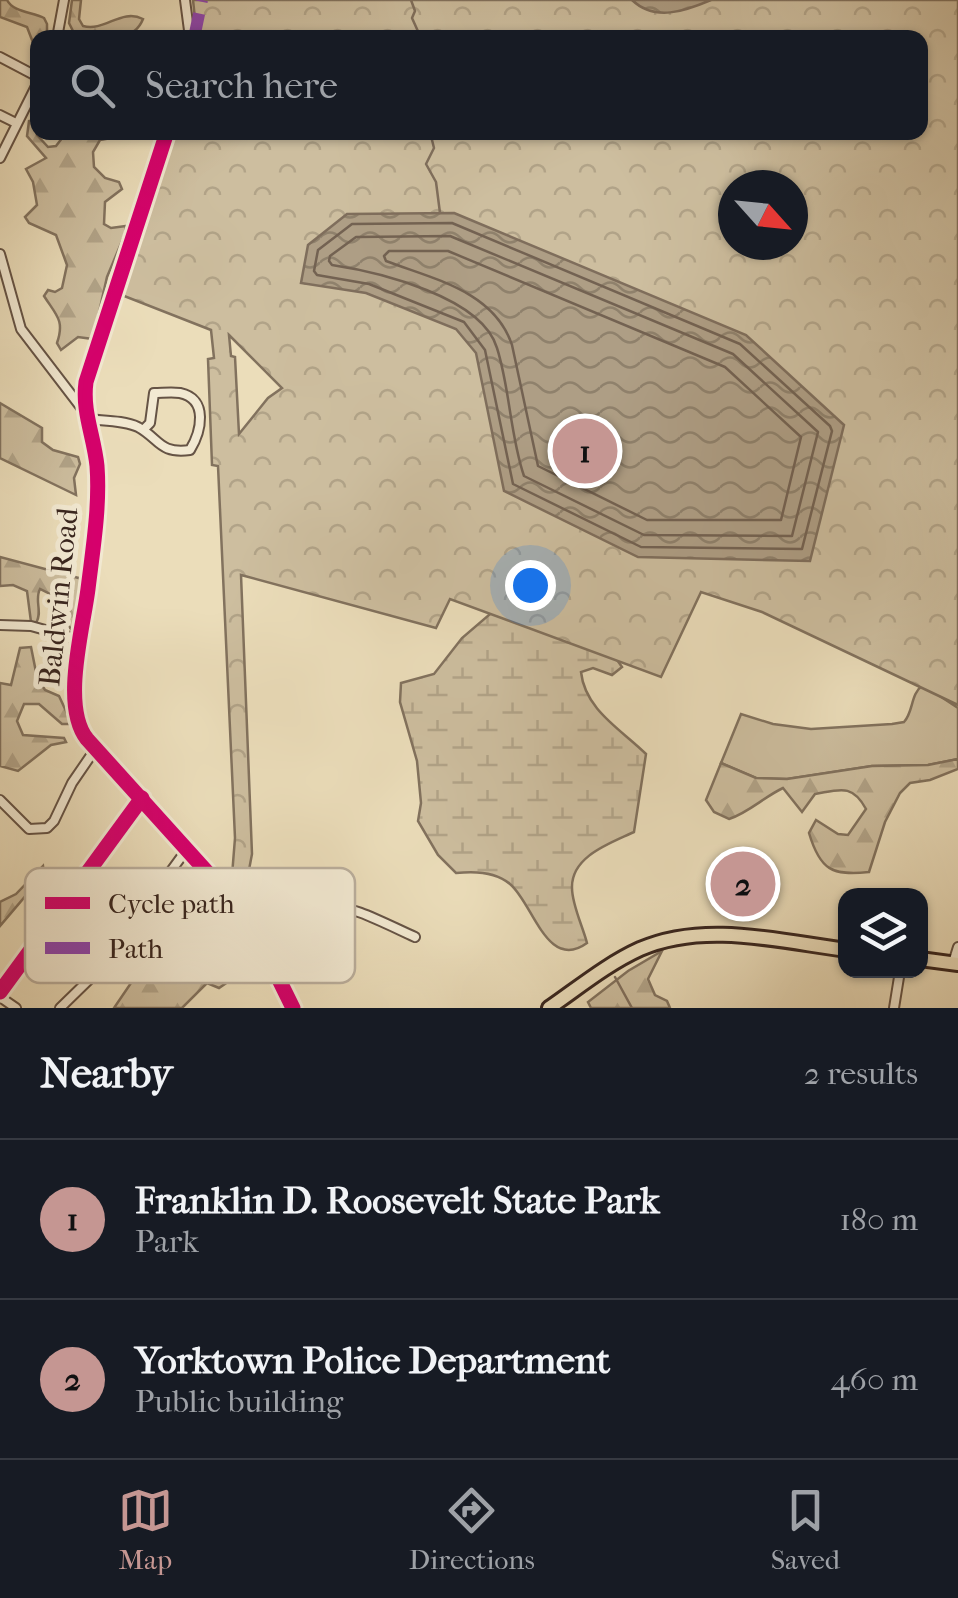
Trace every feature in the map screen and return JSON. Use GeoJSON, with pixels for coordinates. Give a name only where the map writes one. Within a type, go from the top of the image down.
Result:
{"type":"FeatureCollection","features":[{"type":"Feature","properties":{"kind":"highway"},"geometry":{"type":"LineString","coordinates":[[549,1008],[629,954],[678,937],[740,936],[838,949]]}},
{"type":"Feature","properties":{"kind":"highway"},"geometry":{"type":"LineString","coordinates":[[928,961],[956,963]]}},
{"type":"Feature","properties":{"kind":"street"},"geometry":{"type":"LineString","coordinates":[[58,30],[64,0]]}},
{"type":"Feature","properties":{"kind":"street"},"geometry":{"type":"LineString","coordinates":[[185,0],[189,30]]}},
{"type":"Feature","properties":{"kind":"street"},"geometry":{"type":"LineString","coordinates":[[0,57],[30,74]]}},
{"type":"Feature","properties":{"kind":"street"},"geometry":{"type":"LineString","coordinates":[[0,158],[30,95]]}},
{"type":"Feature","properties":{"kind":"street"},"geometry":{"type":"LineString","coordinates":[[0,115],[16,123]]}},
{"type":"Feature","properties":{"kind":"street"},"geometry":{"type":"LineString","coordinates":[[143,430],[150,423],[154,393],[180,393],[200,410],[198,437],[190,450],[166,450],[132,425],[86,416],[89,370],[164,140]]}},
{"type":"Feature","properties":{"kind":"street","name":"Baldwin Road"},"geometry":{"type":"LineString","coordinates":[[0,254],[17,323],[86,416],[96,453],[97,495],[75,712],[82,732],[205,868]]}},
{"type":"Feature","properties":{"kind":"street"},"geometry":{"type":"LineString","coordinates":[[0,625],[32,626],[81,640]]}},
{"type":"Feature","properties":{"kind":"street"},"geometry":{"type":"LineString","coordinates":[[0,800],[29,829],[47,828],[96,748]]}},
{"type":"Feature","properties":{"kind":"street"},"geometry":{"type":"LineString","coordinates":[[92,868],[142,798]]}},
{"type":"Feature","properties":{"kind":"street"},"geometry":{"type":"LineString","coordinates":[[174,868],[188,849]]}},
{"type":"Feature","properties":{"kind":"street"},"geometry":{"type":"LineString","coordinates":[[355,910],[415,937]]}},
{"type":"Feature","properties":{"kind":"street"},"geometry":{"type":"LineString","coordinates":[[956,963],[958,947]]}},
{"type":"Feature","properties":{"kind":"street"},"geometry":{"type":"LineString","coordinates":[[16,1008],[0,995],[25,960]]}},
{"type":"Feature","properties":{"kind":"street"},"geometry":{"type":"LineString","coordinates":[[896,1008],[899,978]]}},
{"type":"Feature","properties":{"kind":"street"},"geometry":{"type":"LineString","coordinates":[[60,1008],[85,983]]}},
{"type":"Feature","properties":{"kind":"street","name":"Baldwin Road"},"geometry":{"type":"LineString","coordinates":[[280,983],[293,1008]]}},
{"type":"Feature","properties":{"kind":"green space"},"geometry":{"type":"Polygon","coordinates":[[[0,0],[7,0],[18,9],[44,18],[47,30],[30,30],[30,35],[27,27],[0,17],[0,0]]]}},
{"type":"Feature","properties":{"kind":"green space"},"geometry":{"type":"Polygon","coordinates":[[[72,0],[81,0],[79,19],[83,26],[99,26],[127,16],[143,19],[135,30],[72,30],[69,23],[72,0]]]}},
{"type":"Feature","properties":{"kind":"green space"},"geometry":{"type":"Polygon","coordinates":[[[193,0],[958,0],[958,705],[762,612],[701,592],[661,677],[450,599],[436,628],[241,575],[252,854],[249,868],[233,868],[235,838],[218,466],[212,465],[208,359],[214,358],[211,330],[119,294],[170,140],[928,140],[928,30],[196,30],[193,0]],[[229,335],[231,356],[235,357],[239,434],[268,398],[282,388],[229,335]]]}},
{"type":"Feature","properties":{"kind":"green space"},"geometry":{"type":"Polygon","coordinates":[[[30,140],[42,140],[48,147],[56,146],[61,140],[100,140],[93,152],[94,167],[105,178],[119,182],[122,189],[105,202],[104,224],[111,228],[126,226],[107,277],[93,339],[78,337],[61,350],[57,343],[58,318],[44,296],[48,290],[62,288],[67,265],[56,235],[29,223],[25,217],[37,205],[26,169],[46,158],[30,140]]]}},
{"type":"Feature","properties":{"kind":"green space"},"geometry":{"type":"Polygon","coordinates":[[[0,403],[42,428],[42,442],[53,450],[78,457],[76,495],[0,458],[0,403]]]}},
{"type":"Feature","properties":{"kind":"green space"},"geometry":{"type":"Polygon","coordinates":[[[844,425],[608,647],[622,667],[612,675],[593,668],[581,672],[597,708],[646,754],[634,832],[594,852],[573,877],[574,902],[587,943],[573,950],[561,949],[542,931],[510,884],[491,874],[456,873],[438,855],[418,821],[421,803],[417,761],[400,702],[401,683],[434,674],[462,638],[490,614],[528,600],[844,425]]]}},
{"type":"Feature","properties":{"kind":"green space"},"geometry":{"type":"Polygon","coordinates":[[[0,557],[86,580],[80,626],[74,633],[68,625],[68,603],[40,589],[38,619],[31,622],[27,591],[13,585],[0,586],[0,557]]]}},
{"type":"Feature","properties":{"kind":"green space"},"geometry":{"type":"Polygon","coordinates":[[[31,647],[37,677],[45,690],[59,696],[72,724],[62,724],[39,704],[24,704],[17,721],[23,735],[64,738],[66,742],[51,745],[18,771],[0,766],[0,683],[11,685],[20,648],[31,647]]]}},
{"type":"Feature","properties":{"kind":"green space"},"geometry":{"type":"Polygon","coordinates":[[[923,685],[958,708],[958,759],[928,765],[872,766],[787,779],[756,778],[721,763],[741,714],[773,724],[811,729],[892,724],[904,722],[923,685]]]}},
{"type":"Feature","properties":{"kind":"green space"},"geometry":{"type":"Polygon","coordinates":[[[958,759],[958,769],[910,783],[900,793],[885,822],[869,872],[846,873],[829,868],[818,855],[809,833],[816,820],[838,834],[848,835],[866,809],[850,792],[815,794],[802,812],[783,788],[729,819],[714,812],[706,800],[721,763],[756,778],[787,779],[872,766],[928,765],[958,759]]]}},
{"type":"Feature","properties":{"kind":"green space"},"geometry":{"type":"Polygon","coordinates":[[[25,885],[25,896],[0,926],[0,902],[25,885]]]}},
{"type":"Feature","properties":{"kind":"green space"},"geometry":{"type":"Polygon","coordinates":[[[662,951],[648,979],[655,995],[667,1001],[670,1008],[591,1008],[588,1002],[662,951]]]}},
{"type":"Feature","properties":{"kind":"green space"},"geometry":{"type":"Polygon","coordinates":[[[131,983],[207,983],[182,1008],[114,1008],[131,983]]]}},
{"type":"Feature","properties":{"kind":"water"},"geometry":{"type":"Polygon","coordinates":[[[632,0],[711,0],[681,11],[660,13],[632,0]]]}},
{"type":"Feature","properties":{"kind":"water"},"geometry":{"type":"Polygon","coordinates":[[[454,213],[746,335],[844,425],[810,561],[638,557],[504,491],[476,353],[456,329],[366,293],[301,283],[308,245],[347,214],[454,213]]]}},
{"type":"Feature","properties":{"kind":"waterway"},"geometry":{"type":"LineString","coordinates":[[411,0],[417,30]]}},
{"type":"Feature","properties":{"kind":"waterway"},"geometry":{"type":"LineString","coordinates":[[432,140],[434,148],[426,164],[436,182],[440,213]]}},
{"type":"Feature","properties":{"kind":"waterway"},"geometry":{"type":"LineString","coordinates":[[615,977],[632,1008]]}},
{"type":"Feature","properties":{"kind":"marked path"},"geometry":{"type":"LineString","coordinates":[[196,30],[202,0]]}},
{"type":"Feature","properties":{"kind":"cycle path"},"geometry":{"type":"LineString","coordinates":[[164,140],[86,382],[98,496],[76,667],[75,707],[87,739],[203,868]]}},
{"type":"Feature","properties":{"kind":"cycle path"},"geometry":{"type":"LineString","coordinates":[[91,868],[142,798]]}},
{"type":"Feature","properties":{"kind":"cycle path"},"geometry":{"type":"LineString","coordinates":[[0,992],[25,958]]}},
{"type":"Feature","properties":{"kind":"cycle path"},"geometry":{"type":"LineString","coordinates":[[281,983],[293,1008]]}},
{"type":"Feature","properties":{"kind":"place","name":"Franklin D. Roosevelt State Park"},"geometry":{"type":"Point","coordinates":[585,451]}},
{"type":"Feature","properties":{"kind":"place","name":"Yorktown Police Department"},"geometry":{"type":"Point","coordinates":[743,884]}}]}
